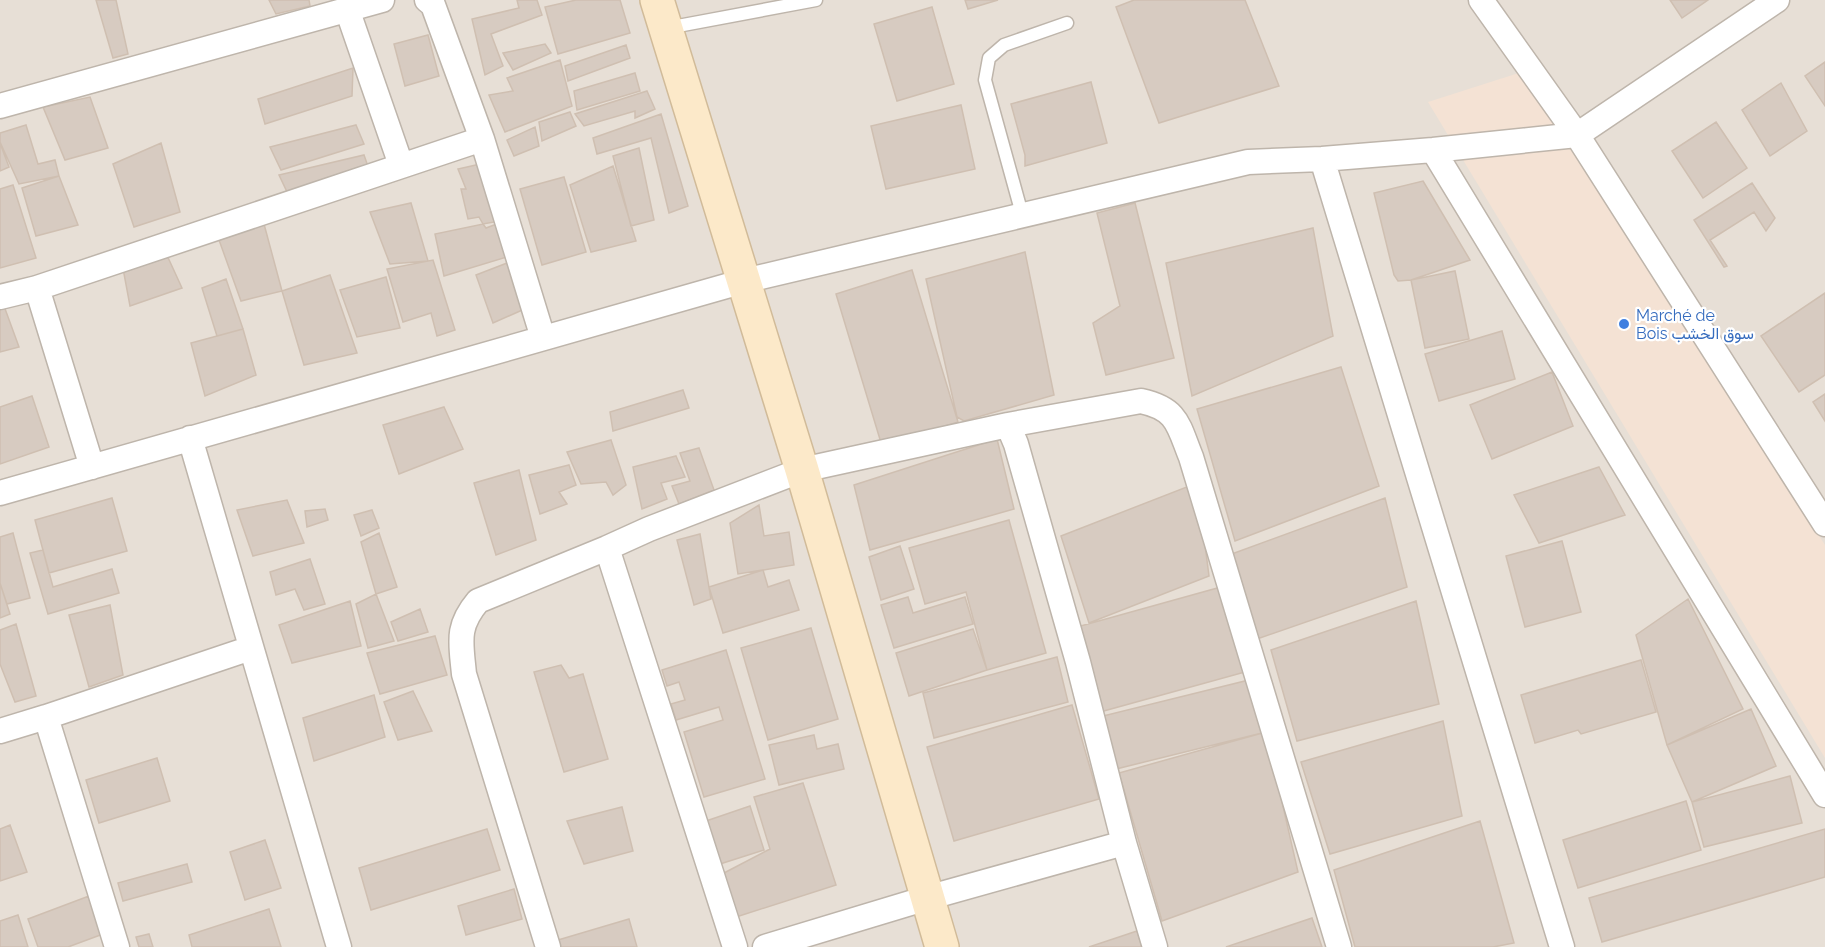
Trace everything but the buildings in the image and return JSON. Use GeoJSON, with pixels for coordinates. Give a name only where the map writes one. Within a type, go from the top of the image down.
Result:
{"type":"FeatureCollection","features":[{"type":"Feature","properties":{"kind":"main road"},"geometry":{"type":"LineString","coordinates":[[661,14],[802,470],[942,947]]}},
{"type":"Feature","properties":{"kind":"street"},"geometry":{"type":"LineString","coordinates":[[0,106],[382,0]]}},
{"type":"Feature","properties":{"kind":"street"},"geometry":{"type":"LineString","coordinates":[[427,0],[433,5],[482,139],[543,338]]}},
{"type":"Feature","properties":{"kind":"street"},"geometry":{"type":"LineString","coordinates":[[1481,0],[1577,135],[1825,524]]}},
{"type":"Feature","properties":{"kind":"street"},"geometry":{"type":"LineString","coordinates":[[0,493],[744,281],[1248,162],[1433,150],[1577,135],[1777,0]]}},
{"type":"Feature","properties":{"kind":"street"},"geometry":{"type":"LineString","coordinates":[[347,9],[402,165]]}},
{"type":"Feature","properties":{"kind":"street"},"geometry":{"type":"LineString","coordinates":[[0,297],[38,288],[482,139]]}},
{"type":"Feature","properties":{"kind":"street"},"geometry":{"type":"LineString","coordinates":[[1433,150],[1825,795]]}},
{"type":"Feature","properties":{"kind":"street"},"geometry":{"type":"LineString","coordinates":[[1322,159],[1562,947]]}},
{"type":"Feature","properties":{"kind":"street"},"geometry":{"type":"LineString","coordinates":[[38,288],[92,467]]}},
{"type":"Feature","properties":{"kind":"street"},"geometry":{"type":"LineString","coordinates":[[548,947],[464,674],[461,635],[467,614],[478,601],[607,548],[649,528],[802,470],[1008,425],[1141,401],[1157,405],[1170,412],[1191,457],[1339,947]]}},
{"type":"Feature","properties":{"kind":"street"},"geometry":{"type":"LineString","coordinates":[[1008,425],[1016,444],[1078,662],[1124,843],[1155,947]]}},
{"type":"Feature","properties":{"kind":"street"},"geometry":{"type":"LineString","coordinates":[[190,438],[339,947]]}},
{"type":"Feature","properties":{"kind":"street"},"geometry":{"type":"LineString","coordinates":[[607,548],[735,947]]}},
{"type":"Feature","properties":{"kind":"street"},"geometry":{"type":"LineString","coordinates":[[0,731],[251,648]]}},
{"type":"Feature","properties":{"kind":"street"},"geometry":{"type":"LineString","coordinates":[[46,717],[117,947]]}},
{"type":"Feature","properties":{"kind":"street"},"geometry":{"type":"LineString","coordinates":[[765,947],[927,897],[1124,843]]}},
{"type":"Feature","properties":{"kind":"lane"},"geometry":{"type":"LineString","coordinates":[[661,14],[816,0]]}},
{"type":"Feature","properties":{"kind":"lane"},"geometry":{"type":"LineString","coordinates":[[1022,214],[985,80],[989,58],[1004,45],[1067,23]]}},
{"type":"Feature","properties":{"kind":"shaded area"},"geometry":{"type":"Polygon","coordinates":[[[0,0],[1825,0],[1825,947],[0,947],[0,0]]]}},
{"type":"Feature","properties":{"kind":"shaded area","name":"Marché de Bois سوق الخشب"},"geometry":{"type":"Polygon","coordinates":[[[1525,71],[1825,545],[1825,758],[1428,102],[1525,71]]]}},
{"type":"Feature","properties":{"kind":"place","name":"Marché de Bois سوق الخشب"},"geometry":{"type":"Point","coordinates":[1624,324]}}]}
